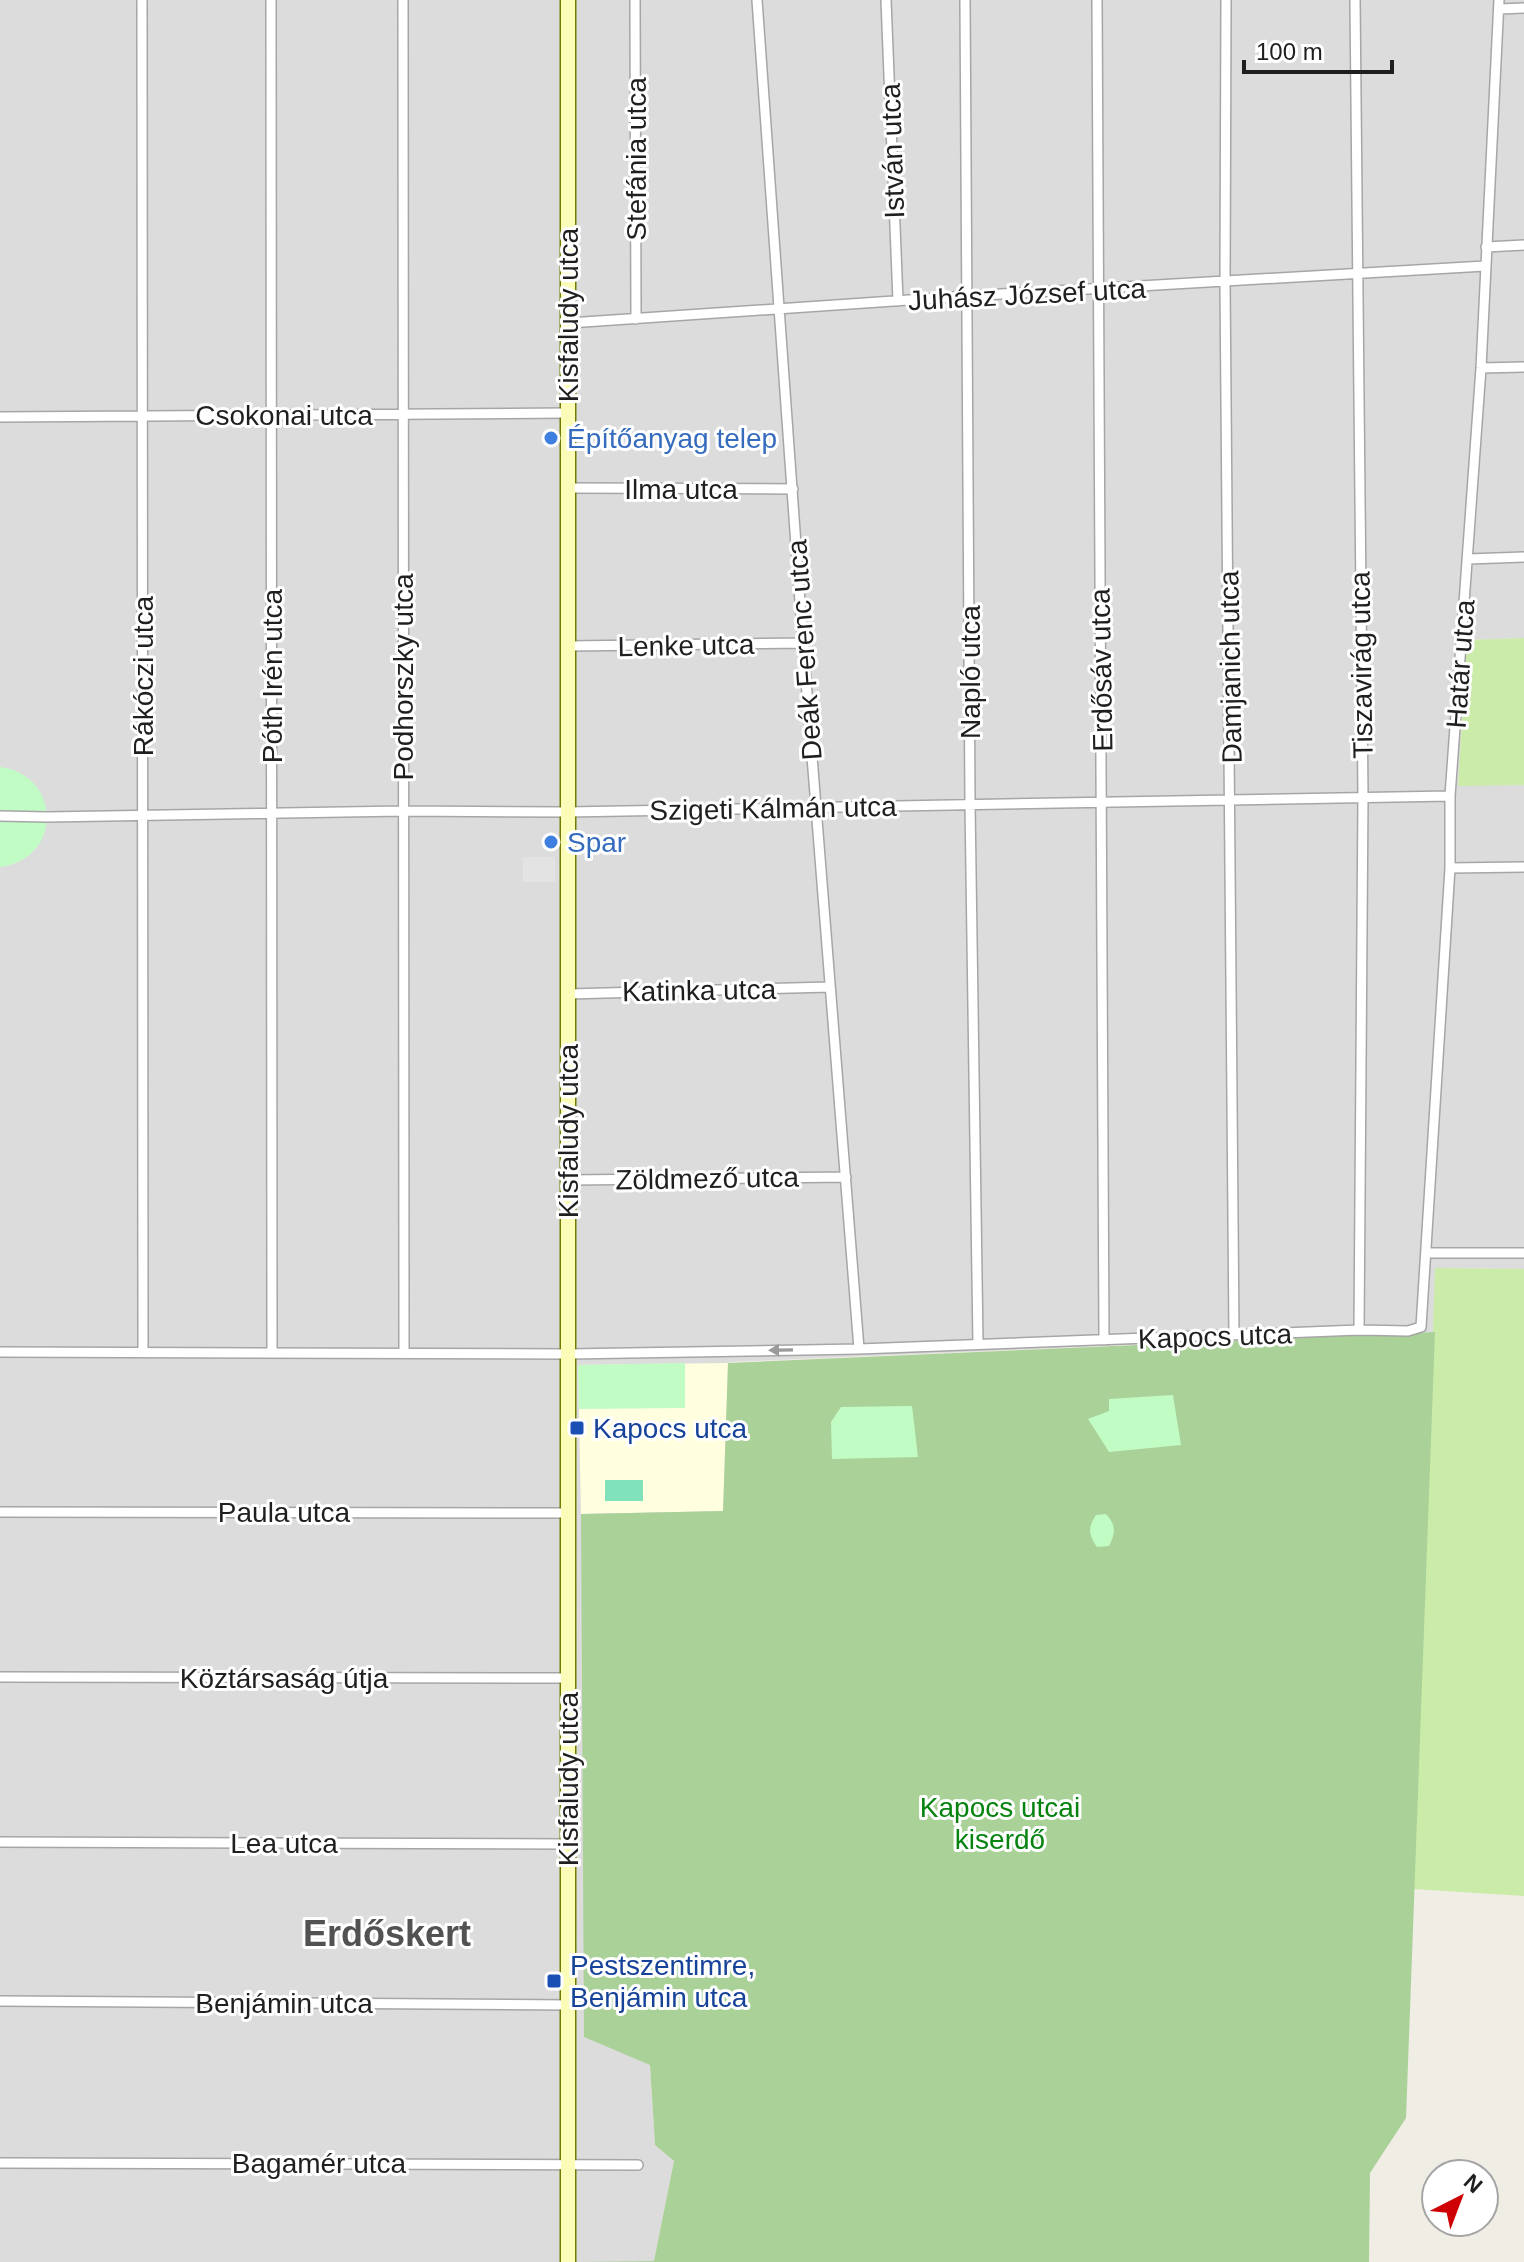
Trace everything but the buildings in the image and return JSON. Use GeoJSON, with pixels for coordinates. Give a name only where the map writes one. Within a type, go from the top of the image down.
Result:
{"type":"FeatureCollection","features":[{"type":"Feature","properties":{"kind":"street","name":"Rákóczi utca"},"geometry":{"type":"LineString","coordinates":[[142,0],[143,1352]]}},
{"type":"Feature","properties":{"kind":"street","name":"Póth Irén utca"},"geometry":{"type":"LineString","coordinates":[[271,0],[272,1352]]}},
{"type":"Feature","properties":{"kind":"street","name":"Podhorszky utca"},"geometry":{"type":"LineString","coordinates":[[403,0],[404,1353]]}},
{"type":"Feature","properties":{"kind":"street","name":"Kisfaludy utca"},"geometry":{"type":"LineString","coordinates":[[568,0],[568,2262]]}},
{"type":"Feature","properties":{"kind":"street","name":"Stefánia utca"},"geometry":{"type":"LineString","coordinates":[[635,0],[636,319]]}},
{"type":"Feature","properties":{"kind":"street","name":"Deák Ferenc utca"},"geometry":{"type":"LineString","coordinates":[[757,0],[803,643],[859,1349]]}},
{"type":"Feature","properties":{"kind":"street","name":"István utca"},"geometry":{"type":"LineString","coordinates":[[886,0],[898,301]]}},
{"type":"Feature","properties":{"kind":"street","name":"Napló utca"},"geometry":{"type":"LineString","coordinates":[[965,0],[970,804],[978,1344]]}},
{"type":"Feature","properties":{"kind":"street","name":"Erdősáv utca"},"geometry":{"type":"LineString","coordinates":[[1097,0],[1104,1340]]}},
{"type":"Feature","properties":{"kind":"street","name":"Damjanich utca"},"geometry":{"type":"LineString","coordinates":[[1226,0],[1225,283],[1232,800],[1234,1335]]}},
{"type":"Feature","properties":{"kind":"street","name":"Tiszavirág utca"},"geometry":{"type":"LineString","coordinates":[[1355,0],[1363,796],[1359,1330]]}},
{"type":"Feature","properties":{"kind":"street"},"geometry":{"type":"LineString","coordinates":[[1499,4],[1524,8]]}},
{"type":"Feature","properties":{"kind":"street","name":"Határ utca"},"geometry":{"type":"LineString","coordinates":[[1421,1327],[1450,868],[1450,796],[1481,368],[1499,4]]}},
{"type":"Feature","properties":{"kind":"street"},"geometry":{"type":"LineString","coordinates":[[1486,247],[1524,245]]}},
{"type":"Feature","properties":{"kind":"street","name":"Juhász József utca"},"geometry":{"type":"LineString","coordinates":[[569,323],[1485,266]]}},
{"type":"Feature","properties":{"kind":"street"},"geometry":{"type":"LineString","coordinates":[[1481,368],[1524,367]]}},
{"type":"Feature","properties":{"kind":"street","name":"Csokonai utca"},"geometry":{"type":"LineString","coordinates":[[0,417],[568,413]]}},
{"type":"Feature","properties":{"kind":"street","name":"Ilma utca"},"geometry":{"type":"LineString","coordinates":[[569,488],[793,489]]}},
{"type":"Feature","properties":{"kind":"street"},"geometry":{"type":"LineString","coordinates":[[1468,559],[1524,557]]}},
{"type":"Feature","properties":{"kind":"street","name":"Lenke utca"},"geometry":{"type":"LineString","coordinates":[[569,646],[803,643]]}},
{"type":"Feature","properties":{"kind":"street","name":"Szigeti Kálmán utca"},"geometry":{"type":"LineString","coordinates":[[0,816],[567,812],[1450,796]]}},
{"type":"Feature","properties":{"kind":"street"},"geometry":{"type":"LineString","coordinates":[[1450,868],[1524,867]]}},
{"type":"Feature","properties":{"kind":"street","name":"Katinka utca"},"geometry":{"type":"LineString","coordinates":[[568,994],[830,987]]}},
{"type":"Feature","properties":{"kind":"street","name":"Zöldmező utca"},"geometry":{"type":"LineString","coordinates":[[568,1180],[846,1177]]}},
{"type":"Feature","properties":{"kind":"street"},"geometry":{"type":"LineString","coordinates":[[1427,1253],[1524,1253]]}},
{"type":"Feature","properties":{"kind":"street","name":"Kapocs utca"},"geometry":{"type":"LineString","coordinates":[[0,1352],[569,1354],[859,1349],[1359,1330],[1408,1331],[1421,1327]]}},
{"type":"Feature","properties":{"kind":"street","name":"Paula utca"},"geometry":{"type":"LineString","coordinates":[[0,1512],[567,1513]]}},
{"type":"Feature","properties":{"kind":"street","name":"Köztársaság útja"},"geometry":{"type":"LineString","coordinates":[[0,1677],[569,1678]]}},
{"type":"Feature","properties":{"kind":"street","name":"Lea utca"},"geometry":{"type":"LineString","coordinates":[[0,1842],[569,1844]]}},
{"type":"Feature","properties":{"kind":"street","name":"Benjámin utca"},"geometry":{"type":"LineString","coordinates":[[0,2001],[569,2005]]}},
{"type":"Feature","properties":{"kind":"street","name":"Bagamér utca"},"geometry":{"type":"LineString","coordinates":[[0,2163],[638,2165]]}},
{"type":"Feature","properties":{"kind":"shaded area"},"geometry":{"type":"Polygon","coordinates":[[[0,0],[1524,0],[1524,638],[1468,640],[1458,785],[1524,785],[1524,1269],[1435,1268],[1435,1332],[729,1362],[650,2065],[655,2145],[674,2161],[654,2262],[0,2262],[0,0]]]}},
{"type":"Feature","properties":{"kind":"shaded area"},"geometry":{"type":"Polygon","coordinates":[[[523,857],[555,857],[555,882],[523,882],[523,857]]]}},
{"type":"Feature","properties":{"kind":"shaded area"},"geometry":{"type":"Polygon","coordinates":[[[728,1363],[723,1511],[581,1514],[578,1365],[728,1363]]]}},
{"type":"Feature","properties":{"kind":"green space"},"geometry":{"type":"Polygon","coordinates":[[[1524,638],[1524,785],[1458,786],[1467,640],[1524,638]]]}},
{"type":"Feature","properties":{"kind":"green space"},"geometry":{"type":"Polygon","coordinates":[[[0,767],[20,773],[35,785],[44,800],[47,817],[44,834],[35,849],[21,861],[0,867],[0,767]]]}},
{"type":"Feature","properties":{"kind":"green space"},"geometry":{"type":"Polygon","coordinates":[[[1435,1268],[1524,1269],[1524,1896],[1414,1889],[1435,1268]]]}},
{"type":"Feature","properties":{"kind":"green space","name":"Kapocs utcai kiserdő"},"geometry":{"type":"Polygon","coordinates":[[[1435,1332],[1406,2118],[1370,2173],[1369,2262],[581,2262],[654,2261],[674,2161],[655,2145],[650,2065],[584,2037],[581,1514],[723,1511],[728,1363],[1435,1332]]]}},
{"type":"Feature","properties":{"kind":"green space"},"geometry":{"type":"Polygon","coordinates":[[[685,1363],[685,1408],[579,1409],[578,1365],[685,1363]]]}},
{"type":"Feature","properties":{"kind":"green space"},"geometry":{"type":"Polygon","coordinates":[[[1173,1395],[1181,1445],[1109,1452],[1088,1419],[1109,1411],[1109,1399],[1173,1395]]]}},
{"type":"Feature","properties":{"kind":"green space"},"geometry":{"type":"Polygon","coordinates":[[[912,1406],[918,1457],[832,1459],[831,1422],[841,1407],[912,1406]]]}},
{"type":"Feature","properties":{"kind":"green space"},"geometry":{"type":"Polygon","coordinates":[[[605,1480],[643,1480],[643,1501],[605,1501],[605,1480]]]}},
{"type":"Feature","properties":{"kind":"green space"},"geometry":{"type":"Polygon","coordinates":[[[1106,1514],[1113,1525],[1113,1537],[1109,1546],[1097,1547],[1090,1527],[1096,1515],[1106,1514]]]}},
{"type":"Feature","properties":{"kind":"place","name":"Építőanyag telep"},"geometry":{"type":"Point","coordinates":[551,438]}},
{"type":"Feature","properties":{"kind":"place","name":"Spar"},"geometry":{"type":"Point","coordinates":[551,842]}},
{"type":"Feature","properties":{"kind":"place","name":"Kapocs utca"},"geometry":{"type":"Point","coordinates":[577,1428]}},
{"type":"Feature","properties":{"kind":"place","name":"Pestszentimre, Benjámin utca"},"geometry":{"type":"Point","coordinates":[554,1981]}},
{"type":"Feature","properties":{"kind":"district","name":"Erdőskert"},"geometry":{"type":"Point","coordinates":[387,1933]}}]}
